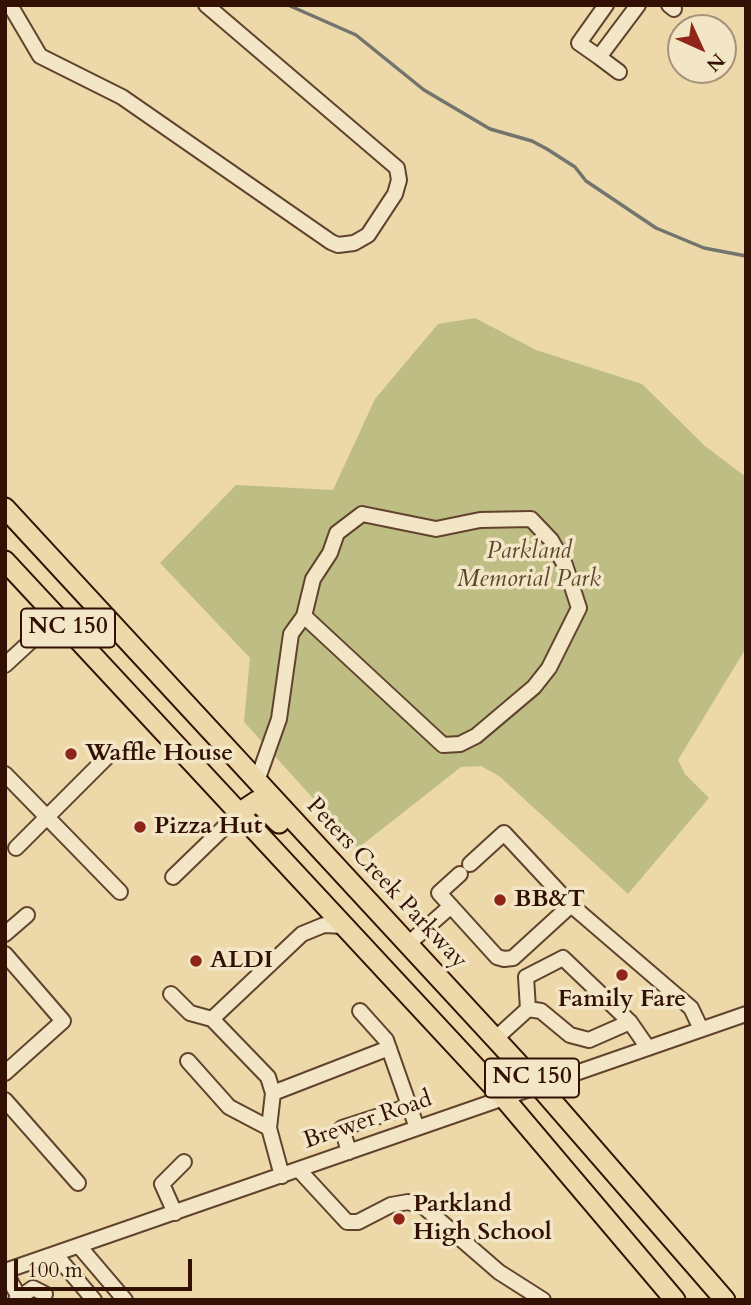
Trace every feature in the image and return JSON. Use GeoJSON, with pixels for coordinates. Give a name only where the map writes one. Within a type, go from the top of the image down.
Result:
{"type":"FeatureCollection","features":[{"type":"Feature","properties":{"kind":"main road","name":"Peters Creek Parkway"},"geometry":{"type":"LineString","coordinates":[[5,508],[539,1086],[725,1300]]}},
{"type":"Feature","properties":{"kind":"main road","name":"NC 150"},"geometry":{"type":"LineString","coordinates":[[5,561],[504,1098],[675,1300]]}},
{"type":"Feature","properties":{"kind":"main road"},"geometry":{"type":"LineString","coordinates":[[239,813],[257,801],[305,850],[405,941]]}},
{"type":"Feature","properties":{"kind":"street"},"geometry":{"type":"LineString","coordinates":[[10,5],[40,56],[122,97],[331,242],[338,245],[354,243],[368,235],[395,194],[399,180],[397,168],[206,5]]}},
{"type":"Feature","properties":{"kind":"street"},"geometry":{"type":"LineString","coordinates":[[606,5],[579,43],[619,72]]}},
{"type":"Feature","properties":{"kind":"street"},"geometry":{"type":"LineString","coordinates":[[599,57],[638,5]]}},
{"type":"Feature","properties":{"kind":"street"},"geometry":{"type":"LineString","coordinates":[[257,781],[279,719],[291,634],[304,616],[313,579],[330,553],[337,533],[362,514],[436,529],[481,520],[531,519],[551,540],[565,565],[579,608],[549,668],[534,687],[476,736],[460,744],[443,745],[304,616]]}},
{"type":"Feature","properties":{"kind":"street"},"geometry":{"type":"LineString","coordinates":[[5,665],[57,617]]}},
{"type":"Feature","properties":{"kind":"street"},"geometry":{"type":"LineString","coordinates":[[16,848],[109,755]]}},
{"type":"Feature","properties":{"kind":"street"},"geometry":{"type":"LineString","coordinates":[[5,774],[120,892]]}},
{"type":"Feature","properties":{"kind":"street"},"geometry":{"type":"LineString","coordinates":[[173,877],[239,813]]}},
{"type":"Feature","properties":{"kind":"street"},"geometry":{"type":"LineString","coordinates":[[571,905],[513,958],[497,957],[439,893],[504,834],[571,905],[691,1008],[701,1029]]}},
{"type":"Feature","properties":{"kind":"street"},"geometry":{"type":"LineString","coordinates":[[405,941],[451,906]]}},
{"type":"Feature","properties":{"kind":"street"},"geometry":{"type":"LineString","coordinates":[[5,934],[27,915]]}},
{"type":"Feature","properties":{"kind":"street"},"geometry":{"type":"LineString","coordinates":[[212,1019],[302,934],[324,925],[344,926]]}},
{"type":"Feature","properties":{"kind":"street"},"geometry":{"type":"LineString","coordinates":[[5,954],[64,1021],[5,1073]]}},
{"type":"Feature","properties":{"kind":"street"},"geometry":{"type":"LineString","coordinates":[[513,958],[526,977],[528,1009]]}},
{"type":"Feature","properties":{"kind":"street"},"geometry":{"type":"LineString","coordinates":[[526,977],[563,958],[630,1022],[648,1048]]}},
{"type":"Feature","properties":{"kind":"street"},"geometry":{"type":"LineString","coordinates":[[171,994],[190,1013],[212,1019],[268,1077],[273,1093],[269,1128],[282,1176]]}},
{"type":"Feature","properties":{"kind":"street"},"geometry":{"type":"LineString","coordinates":[[495,1038],[528,1009]]}},
{"type":"Feature","properties":{"kind":"street"},"geometry":{"type":"LineString","coordinates":[[528,1009],[541,1011],[570,1035],[589,1040],[630,1022]]}},
{"type":"Feature","properties":{"kind":"street"},"geometry":{"type":"LineString","coordinates":[[360,1011],[389,1048],[417,1128]]}},
{"type":"Feature","properties":{"kind":"street","name":"Brewer Road"},"geometry":{"type":"LineString","coordinates":[[5,1272],[746,1014]]}},
{"type":"Feature","properties":{"kind":"street"},"geometry":{"type":"LineString","coordinates":[[273,1093],[389,1048]]}},
{"type":"Feature","properties":{"kind":"street"},"geometry":{"type":"LineString","coordinates":[[188,1061],[229,1107],[269,1128]]}},
{"type":"Feature","properties":{"kind":"street"},"geometry":{"type":"LineString","coordinates":[[5,1100],[78,1183]]}},
{"type":"Feature","properties":{"kind":"street"},"geometry":{"type":"LineString","coordinates":[[349,1152],[342,1128],[410,1106]]}},
{"type":"Feature","properties":{"kind":"street"},"geometry":{"type":"LineString","coordinates":[[176,1213],[161,1187],[184,1162]]}},
{"type":"Feature","properties":{"kind":"street"},"geometry":{"type":"LineString","coordinates":[[299,1170],[347,1222],[358,1222],[391,1205],[408,1202],[424,1207],[499,1272],[543,1300]]}},
{"type":"Feature","properties":{"kind":"street"},"geometry":{"type":"LineString","coordinates":[[79,1246],[125,1300]]}},
{"type":"Feature","properties":{"kind":"street"},"geometry":{"type":"LineString","coordinates":[[55,1254],[94,1300]]}},
{"type":"Feature","properties":{"kind":"street"},"geometry":{"type":"LineString","coordinates":[[5,1272],[18,1298],[33,1288],[45,1294]]}},
{"type":"Feature","properties":{"kind":"green space","name":"Parkland Memorial Park"},"geometry":{"type":"Polygon","coordinates":[[[475,318],[536,350],[642,384],[705,446],[746,477],[746,648],[678,760],[685,774],[709,798],[628,894],[499,776],[481,766],[461,767],[358,848],[244,722],[250,658],[160,563],[236,485],[333,490],[375,399],[438,324],[475,318]]]}},
{"type":"Feature","properties":{"kind":"waterway"},"geometry":{"type":"LineString","coordinates":[[288,5],[356,35],[424,90],[490,129],[532,141],[547,149],[575,167],[586,181],[656,228],[704,248],[746,256]]}},
{"type":"Feature","properties":{"kind":"place","name":"Waffle House"},"geometry":{"type":"Point","coordinates":[71,754]}},
{"type":"Feature","properties":{"kind":"place","name":"Pizza Hut"},"geometry":{"type":"Point","coordinates":[140,827]}},
{"type":"Feature","properties":{"kind":"place","name":"BB&T"},"geometry":{"type":"Point","coordinates":[500,900]}},
{"type":"Feature","properties":{"kind":"place","name":"ALDI"},"geometry":{"type":"Point","coordinates":[196,961]}},
{"type":"Feature","properties":{"kind":"place","name":"Family Fare"},"geometry":{"type":"Point","coordinates":[622,975]}},
{"type":"Feature","properties":{"kind":"place","name":"Parkland High School"},"geometry":{"type":"Point","coordinates":[399,1219]}}]}
